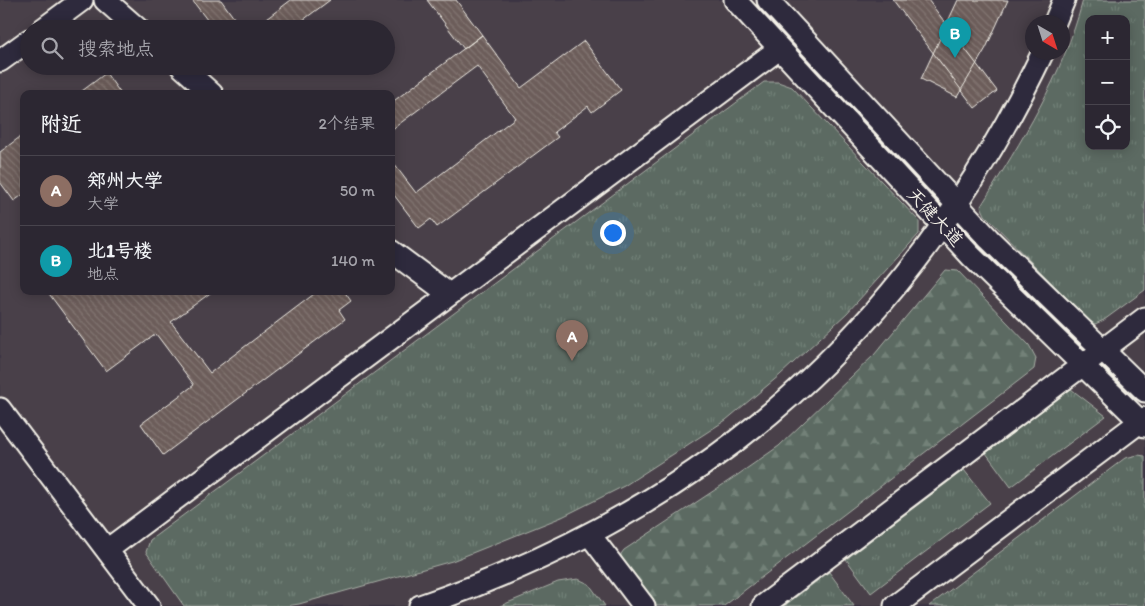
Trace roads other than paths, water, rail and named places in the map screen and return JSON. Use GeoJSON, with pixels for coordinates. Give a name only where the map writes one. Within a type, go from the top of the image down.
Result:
{"type":"FeatureCollection","features":[{"type":"Feature","properties":{"kind":"lane"},"geometry":{"type":"LineString","coordinates":[[56,20],[82,0]]}},
{"type":"Feature","properties":{"kind":"lane"},"geometry":{"type":"LineString","coordinates":[[105,0],[128,20]]}},
{"type":"Feature","properties":{"kind":"lane","name":"天健大道"},"geometry":{"type":"LineString","coordinates":[[735,0],[943,226],[1082,365],[1144,421]]}},
{"type":"Feature","properties":{"kind":"lane","name":"天健大道"},"geometry":{"type":"LineString","coordinates":[[768,0],[958,205],[1041,291],[1145,391]]}},
{"type":"Feature","properties":{"kind":"lane"},"geometry":{"type":"LineString","coordinates":[[1058,15],[1064,0]]}},
{"type":"Feature","properties":{"kind":"lane"},"geometry":{"type":"LineString","coordinates":[[0,61],[20,47]]}},
{"type":"Feature","properties":{"kind":"lane"},"geometry":{"type":"LineString","coordinates":[[106,550],[779,49]]}},
{"type":"Feature","properties":{"kind":"lane"},"geometry":{"type":"LineString","coordinates":[[420,606],[516,571],[590,535],[652,500],[694,472],[775,410],[813,376],[883,302],[943,226],[999,139],[1039,60]]}},
{"type":"Feature","properties":{"kind":"lane"},"geometry":{"type":"LineString","coordinates":[[191,75],[208,90]]}},
{"type":"Feature","properties":{"kind":"lane"},"geometry":{"type":"LineString","coordinates":[[395,254],[449,294]]}},
{"type":"Feature","properties":{"kind":"lane"},"geometry":{"type":"LineString","coordinates":[[763,606],[1145,318]]}},
{"type":"Feature","properties":{"kind":"lane"},"geometry":{"type":"LineString","coordinates":[[0,409],[149,606]]}},
{"type":"Feature","properties":{"kind":"lane"},"geometry":{"type":"LineString","coordinates":[[895,606],[1144,421]]}},
{"type":"Feature","properties":{"kind":"lane"},"geometry":{"type":"LineString","coordinates":[[590,535],[644,606]]}},
{"type":"Feature","properties":{"kind":"place","name":"北1号楼"},"geometry":{"type":"Point","coordinates":[955,58]}},
{"type":"Feature","properties":{"kind":"place","name":"郑州大学"},"geometry":{"type":"Point","coordinates":[572,361]}}]}
